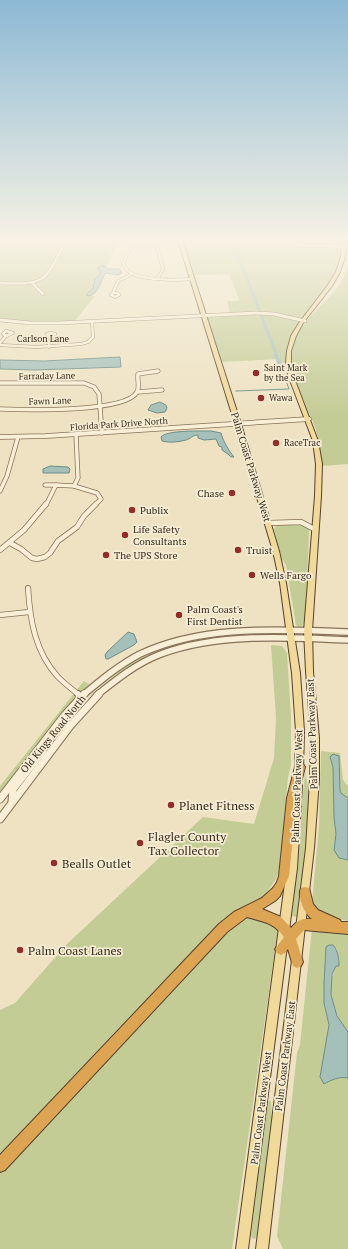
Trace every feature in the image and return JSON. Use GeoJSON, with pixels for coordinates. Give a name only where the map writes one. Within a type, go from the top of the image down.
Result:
{"type":"FeatureCollection","features":[{"type":"Feature","properties":{"kind":"highway"},"geometry":{"type":"LineString","coordinates":[[0,1165],[223,928],[239,915],[249,912],[272,898],[282,883],[285,870],[292,798],[300,767]]}},
{"type":"Feature","properties":{"kind":"highway"},"geometry":{"type":"LineString","coordinates":[[305,892],[307,905],[312,913],[348,928]]}},
{"type":"Feature","properties":{"kind":"highway"},"geometry":{"type":"LineString","coordinates":[[249,912],[258,913],[273,918],[280,923],[294,944],[296,962]]}},
{"type":"Feature","properties":{"kind":"highway"},"geometry":{"type":"LineString","coordinates":[[281,949],[287,934],[301,926],[312,923],[348,928]]}},
{"type":"Feature","properties":{"kind":"main road","name":"Palm Coast Parkway West"},"geometry":{"type":"LineString","coordinates":[[198,298],[269,523],[282,578],[291,635],[296,673],[300,732],[300,767],[287,934]]}},
{"type":"Feature","properties":{"kind":"main road","name":"Palm Coast Parkway East"},"geometry":{"type":"LineString","coordinates":[[262,1249],[305,892],[315,793],[315,740],[308,635],[316,530],[318,463],[317,445],[309,419],[292,377],[289,359],[292,341],[305,321],[326,298]]}},
{"type":"Feature","properties":{"kind":"main road","name":"Palm Coast Parkway West"},"geometry":{"type":"LineString","coordinates":[[242,1249],[281,949]]}},
{"type":"Feature","properties":{"kind":"street"},"geometry":{"type":"LineString","coordinates":[[0,320],[42,323],[92,322],[261,313],[305,321]]}},
{"type":"Feature","properties":{"kind":"street","name":"Carlson Lane"},"geometry":{"type":"LineString","coordinates":[[0,344],[49,347],[76,345],[88,342],[93,336],[92,322]]}},
{"type":"Feature","properties":{"kind":"street"},"geometry":{"type":"LineString","coordinates":[[0,344],[6,336]]}},
{"type":"Feature","properties":{"kind":"street"},"geometry":{"type":"LineString","coordinates":[[49,347],[50,337]]}},
{"type":"Feature","properties":{"kind":"street"},"geometry":{"type":"LineString","coordinates":[[158,371],[138,374],[138,392],[162,390]]}},
{"type":"Feature","properties":{"kind":"street","name":"Farraday Lane"},"geometry":{"type":"LineString","coordinates":[[0,383],[87,384],[97,390],[102,433]]}},
{"type":"Feature","properties":{"kind":"street","name":"Fawn Lane"},"geometry":{"type":"LineString","coordinates":[[0,409],[42,409],[100,406],[126,402],[134,397],[138,392]]}},
{"type":"Feature","properties":{"kind":"street","name":"Florida Park Drive North"},"geometry":{"type":"LineString","coordinates":[[0,437],[76,435],[309,419]]}},
{"type":"Feature","properties":{"kind":"street"},"geometry":{"type":"LineString","coordinates":[[74,486],[78,478],[76,435]]}},
{"type":"Feature","properties":{"kind":"street"},"geometry":{"type":"LineString","coordinates":[[0,491],[7,476],[18,437]]}},
{"type":"Feature","properties":{"kind":"street"},"geometry":{"type":"LineString","coordinates":[[10,543],[19,547],[30,557],[43,558],[49,555],[58,541],[74,530],[86,513],[101,500],[101,497],[97,493],[74,486],[45,485]]}},
{"type":"Feature","properties":{"kind":"street"},"geometry":{"type":"LineString","coordinates":[[0,550],[10,543],[44,508],[52,496],[56,485]]}},
{"type":"Feature","properties":{"kind":"street"},"geometry":{"type":"LineString","coordinates":[[269,523],[301,522],[316,530]]}},
{"type":"Feature","properties":{"kind":"street"},"geometry":{"type":"LineString","coordinates":[[28,588],[29,612],[33,635],[43,656],[56,674],[81,696]]}},
{"type":"Feature","properties":{"kind":"street"},"geometry":{"type":"LineString","coordinates":[[0,615],[29,612]]}},
{"type":"Feature","properties":{"kind":"street"},"geometry":{"type":"LineString","coordinates":[[310,620],[314,627],[325,632]]}},
{"type":"Feature","properties":{"kind":"street","name":"Old Kings Road North"},"geometry":{"type":"LineString","coordinates":[[0,799],[81,696],[100,679],[123,663],[163,645],[193,637],[225,632],[291,635]]}},
{"type":"Feature","properties":{"kind":"street"},"geometry":{"type":"LineString","coordinates":[[308,635],[325,632],[348,632]]}},
{"type":"Feature","properties":{"kind":"street"},"geometry":{"type":"LineString","coordinates":[[291,635],[308,635],[348,640]]}},
{"type":"Feature","properties":{"kind":"street","name":"Old Kings Road North"},"geometry":{"type":"LineString","coordinates":[[0,819],[82,711],[109,685],[138,665],[167,652],[210,641],[291,635]]}},
{"type":"Feature","properties":{"kind":"street"},"geometry":{"type":"LineString","coordinates":[[12,803],[13,788],[43,751],[43,744]]}},
{"type":"Feature","properties":{"kind":"green space"},"geometry":{"type":"Polygon","coordinates":[[[0,298],[93,298],[74,322],[37,322],[0,319],[0,298]]]}},
{"type":"Feature","properties":{"kind":"green space"},"geometry":{"type":"Polygon","coordinates":[[[323,298],[304,320],[275,313],[230,313],[227,301],[238,301],[239,299],[323,298]]]}},
{"type":"Feature","properties":{"kind":"green space"},"geometry":{"type":"Polygon","coordinates":[[[328,298],[348,298],[348,464],[322,466],[320,446],[315,427],[294,379],[292,355],[294,342],[301,329],[313,313],[328,298]]]}},
{"type":"Feature","properties":{"kind":"green space"},"geometry":{"type":"Polygon","coordinates":[[[267,314],[303,321],[291,338],[288,368],[282,368],[279,359],[221,362],[206,318],[267,314]]]}},
{"type":"Feature","properties":{"kind":"green space"},"geometry":{"type":"Polygon","coordinates":[[[301,524],[309,530],[306,615],[303,625],[300,627],[296,625],[286,565],[282,559],[274,529],[277,525],[301,524]]]}},
{"type":"Feature","properties":{"kind":"green space"},"geometry":{"type":"Polygon","coordinates":[[[271,645],[282,646],[287,653],[291,716],[291,766],[288,777],[279,871],[276,879],[266,893],[268,897],[260,902],[237,910],[222,921],[0,1158],[0,1010],[15,1003],[67,944],[203,817],[254,824],[274,758],[276,718],[271,645]]]}},
{"type":"Feature","properties":{"kind":"green space"},"geometry":{"type":"Polygon","coordinates":[[[145,656],[146,657],[108,679],[86,698],[50,744],[67,717],[90,692],[117,670],[145,656]]]}},
{"type":"Feature","properties":{"kind":"green space"},"geometry":{"type":"Polygon","coordinates":[[[84,681],[89,684],[71,704],[0,795],[0,786],[84,681]]]}},
{"type":"Feature","properties":{"kind":"green space"},"geometry":{"type":"Polygon","coordinates":[[[321,751],[340,753],[343,780],[348,786],[348,921],[332,918],[319,912],[312,903],[319,825],[321,751]]]}},
{"type":"Feature","properties":{"kind":"green space"},"geometry":{"type":"Polygon","coordinates":[[[305,772],[310,796],[307,839],[297,917],[292,916],[305,772]]]}},
{"type":"Feature","properties":{"kind":"green space"},"geometry":{"type":"Polygon","coordinates":[[[254,915],[278,929],[232,1249],[0,1249],[0,1169],[225,932],[244,918],[254,915]]]}},
{"type":"Feature","properties":{"kind":"green space"},"geometry":{"type":"Polygon","coordinates":[[[312,928],[348,934],[348,1032],[338,1017],[331,992],[333,974],[336,966],[339,966],[339,959],[336,948],[326,947],[324,1003],[329,1025],[321,1077],[324,1084],[339,1078],[348,1078],[348,1249],[283,1249],[277,1236],[297,1053],[300,1045],[312,928]]]}},
{"type":"Feature","properties":{"kind":"green space"},"geometry":{"type":"Polygon","coordinates":[[[267,1101],[271,1101],[272,1121],[257,1237],[254,1239],[251,1236],[267,1101]]]}},
{"type":"Feature","properties":{"kind":"water"},"geometry":{"type":"Polygon","coordinates":[[[120,357],[121,367],[35,370],[0,369],[0,360],[44,361],[120,357]]]}},
{"type":"Feature","properties":{"kind":"water"},"geometry":{"type":"Polygon","coordinates":[[[160,402],[166,405],[167,408],[165,412],[157,413],[148,410],[151,405],[160,402]]]}},
{"type":"Feature","properties":{"kind":"water"},"geometry":{"type":"Polygon","coordinates":[[[211,431],[221,433],[226,446],[234,457],[231,457],[222,450],[222,447],[219,446],[216,439],[204,440],[198,438],[198,435],[186,440],[171,442],[162,441],[161,437],[176,432],[211,431]]]}},
{"type":"Feature","properties":{"kind":"water"},"geometry":{"type":"Polygon","coordinates":[[[50,466],[68,467],[70,469],[69,473],[43,473],[43,469],[50,466]]]}},
{"type":"Feature","properties":{"kind":"water"},"geometry":{"type":"Polygon","coordinates":[[[128,632],[134,634],[137,642],[106,659],[105,655],[107,652],[128,632]]]}},
{"type":"Feature","properties":{"kind":"water"},"geometry":{"type":"Polygon","coordinates":[[[333,754],[339,756],[340,791],[348,798],[348,860],[339,858],[334,850],[336,834],[334,817],[333,767],[330,757],[333,754]]]}},
{"type":"Feature","properties":{"kind":"water"},"geometry":{"type":"Polygon","coordinates":[[[333,945],[338,957],[339,966],[336,966],[332,974],[331,995],[337,1016],[348,1032],[348,1078],[339,1078],[324,1084],[320,1077],[329,1025],[324,1003],[324,983],[326,947],[333,945]]]}},
{"type":"Feature","properties":{"kind":"waterway"},"geometry":{"type":"LineString","coordinates":[[255,298],[277,356]]}},
{"type":"Feature","properties":{"kind":"waterway"},"geometry":{"type":"LineString","coordinates":[[276,355],[280,365]]}},
{"type":"Feature","properties":{"kind":"waterway"},"geometry":{"type":"LineString","coordinates":[[280,365],[283,372]]}},
{"type":"Feature","properties":{"kind":"waterway"},"geometry":{"type":"LineString","coordinates":[[236,391],[289,389],[284,375]]}},
{"type":"Feature","properties":{"kind":"place","name":"Saint Mark by the Sea"},"geometry":{"type":"Point","coordinates":[256,373]}},
{"type":"Feature","properties":{"kind":"place","name":"Wawa"},"geometry":{"type":"Point","coordinates":[261,398]}},
{"type":"Feature","properties":{"kind":"place","name":"RaceTrac"},"geometry":{"type":"Point","coordinates":[276,443]}},
{"type":"Feature","properties":{"kind":"place","name":"Chase"},"geometry":{"type":"Point","coordinates":[232,493]}},
{"type":"Feature","properties":{"kind":"place","name":"Publix"},"geometry":{"type":"Point","coordinates":[132,510]}},
{"type":"Feature","properties":{"kind":"place","name":"Life Safety Consultants"},"geometry":{"type":"Point","coordinates":[125,535]}},
{"type":"Feature","properties":{"kind":"place","name":"Truist"},"geometry":{"type":"Point","coordinates":[238,550]}},
{"type":"Feature","properties":{"kind":"place","name":"The UPS Store"},"geometry":{"type":"Point","coordinates":[106,555]}},
{"type":"Feature","properties":{"kind":"place","name":"Wells Fargo"},"geometry":{"type":"Point","coordinates":[252,575]}},
{"type":"Feature","properties":{"kind":"place","name":"Palm Coast's First Dentist"},"geometry":{"type":"Point","coordinates":[179,615]}},
{"type":"Feature","properties":{"kind":"place","name":"Planet Fitness"},"geometry":{"type":"Point","coordinates":[171,805]}},
{"type":"Feature","properties":{"kind":"place","name":"Flagler County Tax Collector"},"geometry":{"type":"Point","coordinates":[140,843]}},
{"type":"Feature","properties":{"kind":"place","name":"Bealls Outlet"},"geometry":{"type":"Point","coordinates":[54,863]}},
{"type":"Feature","properties":{"kind":"place","name":"Palm Coast Lanes"},"geometry":{"type":"Point","coordinates":[20,950]}}]}
